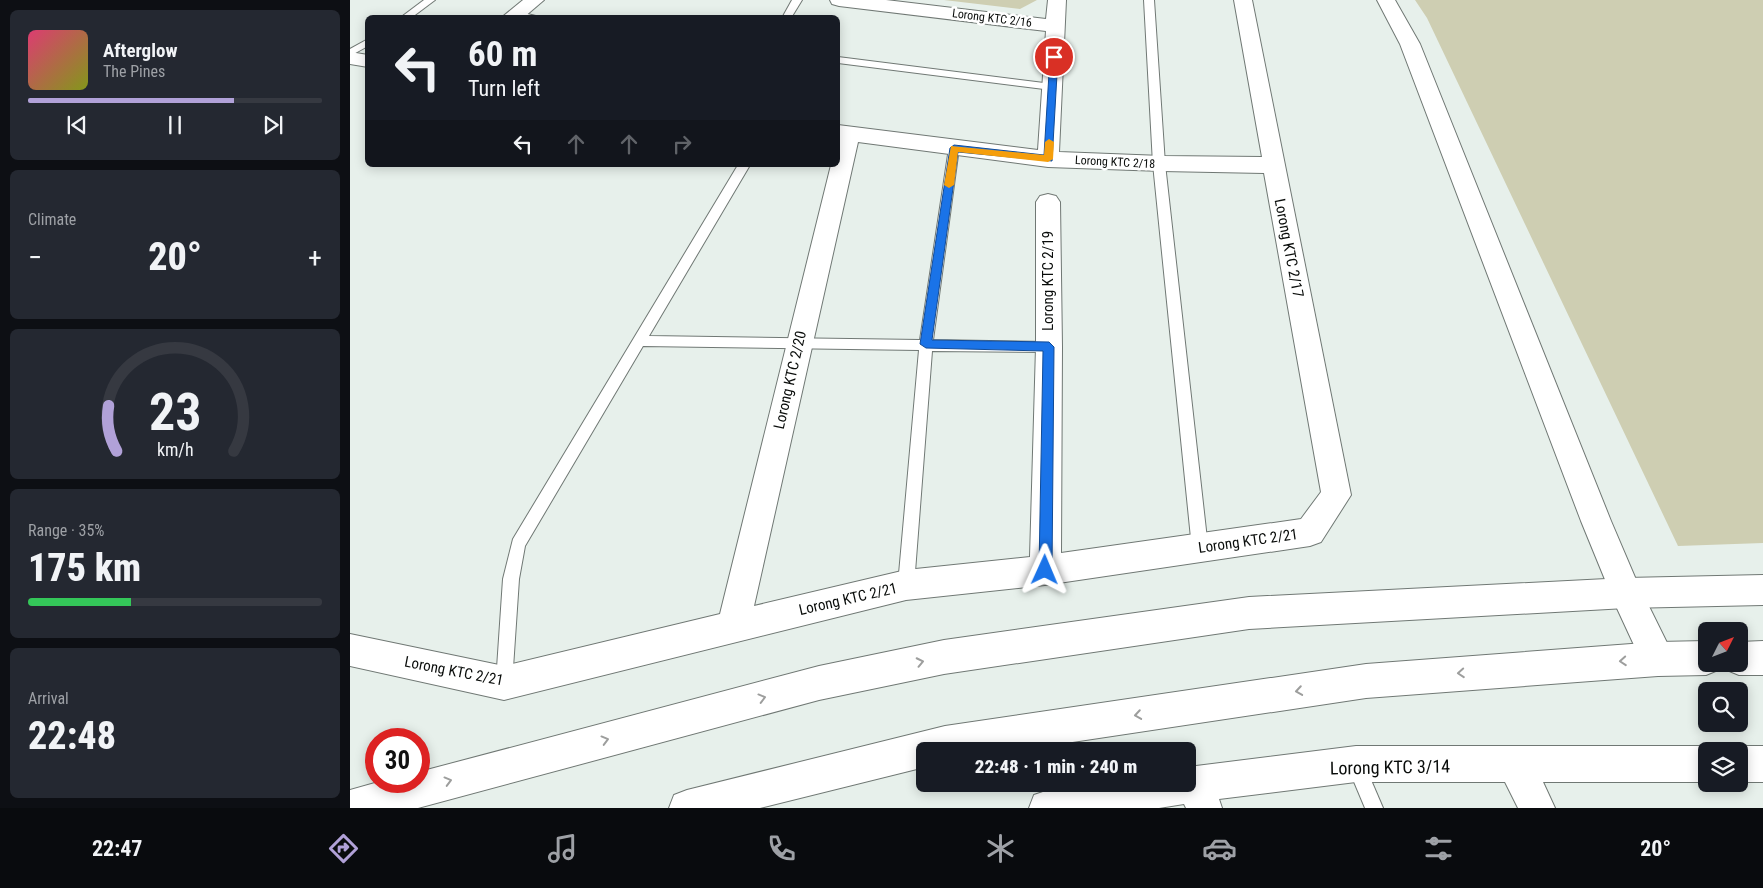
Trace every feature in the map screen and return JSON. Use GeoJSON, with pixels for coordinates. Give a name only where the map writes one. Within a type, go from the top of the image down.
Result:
{"type":"FeatureCollection","features":[{"type":"Feature","properties":{"kind":"street"},"geometry":{"type":"LineString","coordinates":[[513,15],[535,0]]}},
{"type":"Feature","properties":{"kind":"street","name":"Lorong KTC 2/16"},"geometry":{"type":"LineString","coordinates":[[839,0],[1055,26]]}},
{"type":"Feature","properties":{"kind":"street"},"geometry":{"type":"LineString","coordinates":[[1048,159],[1056,0]]}},
{"type":"Feature","properties":{"kind":"street","name":"Lorong KTC 2/17"},"geometry":{"type":"LineString","coordinates":[[1243,0],[1336,495]]}},
{"type":"Feature","properties":{"kind":"street"},"geometry":{"type":"LineString","coordinates":[[1386,0],[1410,44],[1425,80],[1626,593],[1658,658]]}},
{"type":"Feature","properties":{"kind":"street"},"geometry":{"type":"LineString","coordinates":[[350,58],[365,60]]}},
{"type":"Feature","properties":{"kind":"street","name":"Lorong KTC 2/18"},"geometry":{"type":"LineString","coordinates":[[843,133],[1048,159],[1159,164],[1274,165]]}},
{"type":"Feature","properties":{"kind":"street","name":"Lorong KTC 2/20"},"geometry":{"type":"LineString","coordinates":[[840,147],[843,133]]}},
{"type":"Feature","properties":{"kind":"street","name":"Lorong KTC 2/20"},"geometry":{"type":"LineString","coordinates":[[733,626],[799,343],[836,167]]}},
{"type":"Feature","properties":{"kind":"street","name":"Lorong KTC 2/19"},"geometry":{"type":"LineString","coordinates":[[1045,570],[1049,347],[1048,202]]}},
{"type":"Feature","properties":{"kind":"street","name":"Lorong KTC 2/21"},"geometry":{"type":"LineString","coordinates":[[350,650],[504,683],[906,585],[1045,570],[1310,532],[1336,495]]}},
{"type":"Feature","properties":{"kind":"street"},"geometry":{"type":"LineString","coordinates":[[350,808],[819,683],[944,656],[1249,613],[1626,593],[1763,590]]}},
{"type":"Feature","properties":{"kind":"street"},"geometry":{"type":"LineString","coordinates":[[686,808],[945,744],[1366,681],[1658,658],[1698,658]]}},
{"type":"Feature","properties":{"kind":"street"},"geometry":{"type":"LineString","coordinates":[[1748,658],[1763,658]]}},
{"type":"Feature","properties":{"kind":"street","name":"Lorong KTC 3/14"},"geometry":{"type":"LineString","coordinates":[[1047,808],[1200,796],[1356,764],[1516,766],[1698,764]]}},
{"type":"Feature","properties":{"kind":"street"},"geometry":{"type":"LineString","coordinates":[[1748,764],[1763,764]]}},
{"type":"Feature","properties":{"kind":"street"},"geometry":{"type":"LineString","coordinates":[[1516,766],[1537,808]]}},
{"type":"Feature","properties":{"kind":"lane"},"geometry":{"type":"LineString","coordinates":[[408,15],[430,0]]}},
{"type":"Feature","properties":{"kind":"lane"},"geometry":{"type":"LineString","coordinates":[[788,15],[797,0]]}},
{"type":"Feature","properties":{"kind":"lane"},"geometry":{"type":"LineString","coordinates":[[1149,0],[1159,164],[1200,548]]}},
{"type":"Feature","properties":{"kind":"lane"},"geometry":{"type":"LineString","coordinates":[[350,53],[365,44]]}},
{"type":"Feature","properties":{"kind":"lane"},"geometry":{"type":"LineString","coordinates":[[840,60],[1052,88]]}},
{"type":"Feature","properties":{"kind":"lane"},"geometry":{"type":"LineString","coordinates":[[906,585],[926,344],[954,148]]}},
{"type":"Feature","properties":{"kind":"lane"},"geometry":{"type":"LineString","coordinates":[[504,683],[511,579],[518,544],[743,167]]}},
{"type":"Feature","properties":{"kind":"lane"},"geometry":{"type":"LineString","coordinates":[[639,341],[1049,347]]}},
{"type":"Feature","properties":{"kind":"lane"},"geometry":{"type":"LineString","coordinates":[[1356,764],[1374,808]]}},
{"type":"Feature","properties":{"kind":"green space"},"geometry":{"type":"Polygon","coordinates":[[[944,0],[1037,0],[1020,9],[944,0]]]}},
{"type":"Feature","properties":{"kind":"green space"},"geometry":{"type":"Polygon","coordinates":[[[1415,0],[1763,0],[1763,543],[1678,546],[1427,18],[1415,0]]]}},
{"type":"Feature","properties":{"kind":"slow traffic"},"geometry":{"type":"LineString","coordinates":[[949,185],[954,148],[1048,159],[1049,142]]}},
{"type":"Feature","properties":{"kind":"route"},"geometry":{"type":"LineString","coordinates":[[1045,570],[1049,347],[926,344],[954,148],[1048,159],[1054,57]]}}]}
